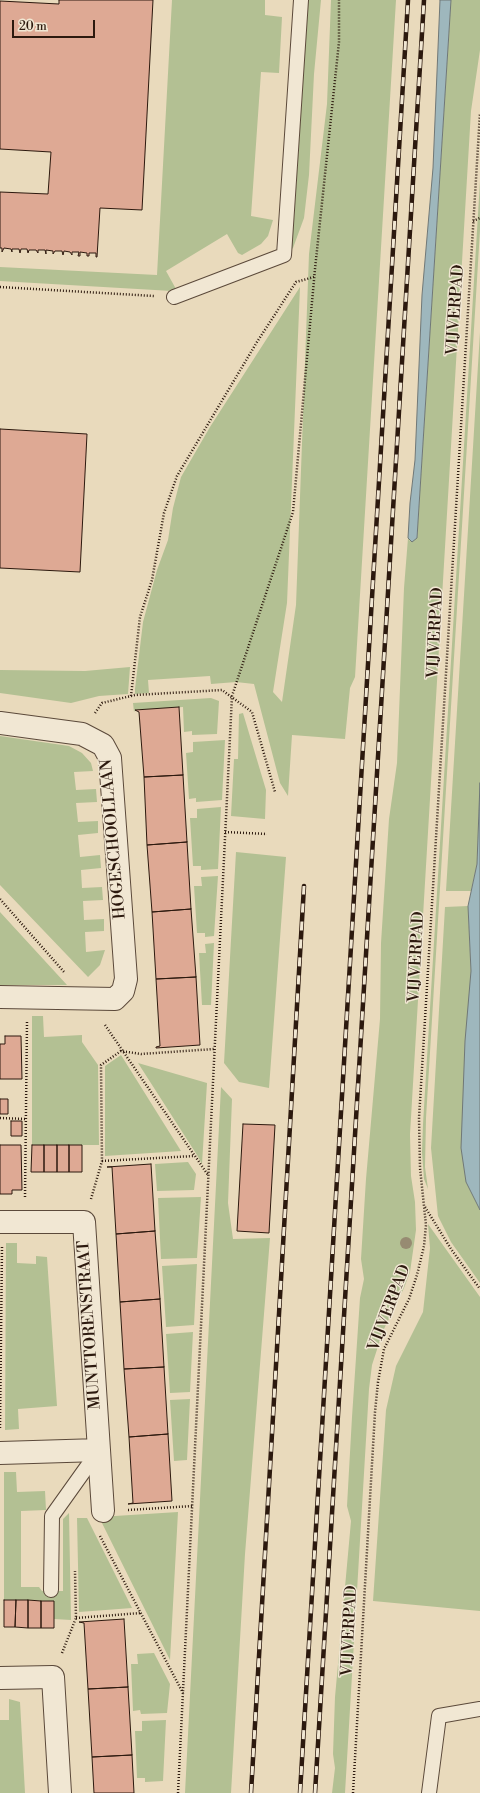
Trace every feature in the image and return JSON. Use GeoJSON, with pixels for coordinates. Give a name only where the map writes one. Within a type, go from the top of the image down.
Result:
{"type":"FeatureCollection","features":[{"type":"Feature","properties":{"kind":"street","name":"HOGESCHOOLLAAN"},"geometry":{"type":"LineString","coordinates":[[0,724],[82,734],[103,745],[110,758],[126,979],[123,991],[115,999],[88,999]]}},
{"type":"Feature","properties":{"kind":"street"},"geometry":{"type":"LineString","coordinates":[[0,997],[88,999]]}},
{"type":"Feature","properties":{"kind":"street","name":"MUNTTORENSTRAAT"},"geometry":{"type":"LineString","coordinates":[[1,1222],[84,1222],[103,1511]]}},
{"type":"Feature","properties":{"kind":"street"},"geometry":{"type":"LineString","coordinates":[[0,1453],[99,1450]]}},
{"type":"Feature","properties":{"kind":"street"},"geometry":{"type":"LineString","coordinates":[[0,1678],[53,1676],[60,1793]]}},
{"type":"Feature","properties":{"kind":"lane"},"geometry":{"type":"LineString","coordinates":[[174,297],[284,255],[301,0]]}},
{"type":"Feature","properties":{"kind":"lane"},"geometry":{"type":"LineString","coordinates":[[51,1590],[52,1516],[99,1450]]}},
{"type":"Feature","properties":{"kind":"lane"},"geometry":{"type":"LineString","coordinates":[[429,1793],[439,1716],[480,1709]]}},
{"type":"Feature","properties":{"kind":"path"},"geometry":{"type":"LineString","coordinates":[[178,1793],[232,696],[293,512],[314,277],[339,42],[339,0]]}},
{"type":"Feature","properties":{"kind":"path","name":"VIJVERPAD"},"geometry":{"type":"LineString","coordinates":[[353,1793],[374,1420],[378,1382],[384,1349],[409,1299],[417,1275],[424,1246],[426,1225],[420,1168],[419,1118],[480,113]]}},
{"type":"Feature","properties":{"kind":"path"},"geometry":{"type":"LineString","coordinates":[[473,221],[480,218]]}},
{"type":"Feature","properties":{"kind":"path"},"geometry":{"type":"LineString","coordinates":[[131,696],[140,617],[152,580],[164,513],[177,476],[257,342],[296,282],[314,277]]}},
{"type":"Feature","properties":{"kind":"path"},"geometry":{"type":"LineString","coordinates":[[0,287],[174,297]]}},
{"type":"Feature","properties":{"kind":"path"},"geometry":{"type":"LineString","coordinates":[[82,734],[102,703],[131,696],[222,690],[252,712],[275,792]]}},
{"type":"Feature","properties":{"kind":"path"},"geometry":{"type":"LineString","coordinates":[[225,832],[268,834]]}},
{"type":"Feature","properties":{"kind":"path"},"geometry":{"type":"LineString","coordinates":[[0,899],[88,999],[121,1051],[208,1175]]}},
{"type":"Feature","properties":{"kind":"path"},"geometry":{"type":"LineString","coordinates":[[24,1222],[28,998]]}},
{"type":"Feature","properties":{"kind":"path"},"geometry":{"type":"LineString","coordinates":[[84,1222],[102,1161],[101,1065],[121,1051],[141,1054],[214,1049]]}},
{"type":"Feature","properties":{"kind":"path"},"geometry":{"type":"LineString","coordinates":[[0,1118],[26,1119]]}},
{"type":"Feature","properties":{"kind":"path"},"geometry":{"type":"LineString","coordinates":[[102,1161],[194,1156]]}},
{"type":"Feature","properties":{"kind":"path"},"geometry":{"type":"LineString","coordinates":[[425,1207],[451,1249],[480,1289]]}},
{"type":"Feature","properties":{"kind":"path"},"geometry":{"type":"LineString","coordinates":[[0,1453],[1,1222]]}},
{"type":"Feature","properties":{"kind":"path"},"geometry":{"type":"LineString","coordinates":[[103,1511],[192,1506]]}},
{"type":"Feature","properties":{"kind":"path"},"geometry":{"type":"LineString","coordinates":[[98,1532],[183,1693]]}},
{"type":"Feature","properties":{"kind":"path"},"geometry":{"type":"LineString","coordinates":[[53,1676],[76,1618],[75,1565]]}},
{"type":"Feature","properties":{"kind":"path"},"geometry":{"type":"LineString","coordinates":[[76,1618],[141,1613]]}},
{"type":"Feature","properties":{"kind":"green space"},"geometry":{"type":"Polygon","coordinates":[[[172,0],[265,0],[265,15],[282,17],[279,73],[261,72],[251,216],[273,220],[268,236],[261,244],[242,255],[238,253],[227,234],[166,271],[176,289],[172,291],[0,281],[0,267],[157,275],[172,0]]]}},
{"type":"Feature","properties":{"kind":"green space"},"geometry":{"type":"Polygon","coordinates":[[[308,0],[321,0],[314,74],[309,175],[304,218],[293,248],[268,266],[292,229],[294,219],[308,0]]]}},
{"type":"Feature","properties":{"kind":"green space"},"geometry":{"type":"Polygon","coordinates":[[[331,0],[396,0],[355,677],[350,688],[345,739],[292,735],[288,796],[280,783],[254,684],[236,682],[211,684],[210,676],[148,680],[149,693],[135,694],[135,689],[143,622],[157,570],[168,540],[173,508],[181,477],[210,427],[300,287],[287,603],[273,692],[282,702],[296,605],[309,254],[327,104],[331,0]]]}},
{"type":"Feature","properties":{"kind":"green space"},"geometry":{"type":"Polygon","coordinates":[[[451,0],[480,0],[480,50],[471,111],[410,1134],[411,1176],[415,1202],[416,1230],[410,1272],[404,1288],[383,1331],[372,1365],[369,1389],[345,1793],[332,1793],[335,1768],[333,1754],[335,1697],[351,1521],[347,1506],[360,1298],[364,1279],[361,1259],[366,1179],[380,1019],[381,943],[389,819],[397,763],[404,588],[408,538],[410,541],[417,538],[451,0]]]}},
{"type":"Feature","properties":{"kind":"green space"},"geometry":{"type":"Polygon","coordinates":[[[480,181],[480,230],[426,1118],[425,1167],[428,1189],[424,1179],[422,1152],[423,1124],[480,181]]]}},
{"type":"Feature","properties":{"kind":"green space"},"geometry":{"type":"Polygon","coordinates":[[[480,332],[480,783],[477,864],[471,891],[446,891],[480,332]]]}},
{"type":"Feature","properties":{"kind":"green space"},"geometry":{"type":"Polygon","coordinates":[[[130,667],[128,694],[99,696],[71,703],[0,693],[0,670],[85,671],[130,667]]]}},
{"type":"Feature","properties":{"kind":"green space"},"geometry":{"type":"Polygon","coordinates":[[[211,698],[219,701],[217,734],[192,735],[192,731],[184,732],[183,707],[135,710],[134,712],[133,703],[211,698]]]}},
{"type":"Feature","properties":{"kind":"green space"},"geometry":{"type":"Polygon","coordinates":[[[243,713],[266,790],[265,819],[231,816],[234,759],[238,759],[239,714],[243,713]]]}},
{"type":"Feature","properties":{"kind":"green space"},"geometry":{"type":"Polygon","coordinates":[[[0,736],[69,746],[82,753],[91,763],[93,771],[74,772],[76,790],[96,789],[97,802],[76,803],[78,822],[98,821],[98,833],[78,835],[80,857],[100,855],[101,868],[81,870],[82,888],[102,887],[103,900],[83,901],[84,920],[104,919],[104,931],[85,932],[86,952],[105,950],[100,965],[88,977],[0,885],[0,736]]]}},
{"type":"Feature","properties":{"kind":"green space"},"geometry":{"type":"Polygon","coordinates":[[[225,740],[222,800],[196,802],[196,798],[189,799],[186,753],[193,752],[193,742],[225,740]]]}},
{"type":"Feature","properties":{"kind":"green space"},"geometry":{"type":"Polygon","coordinates":[[[221,807],[218,869],[201,870],[201,866],[193,866],[190,818],[197,818],[197,809],[221,807]]]}},
{"type":"Feature","properties":{"kind":"green space"},"geometry":{"type":"Polygon","coordinates":[[[236,852],[286,857],[269,1088],[239,1082],[224,1063],[236,852]]]}},
{"type":"Feature","properties":{"kind":"green space"},"geometry":{"type":"Polygon","coordinates":[[[218,876],[214,936],[205,937],[205,933],[197,933],[194,886],[202,886],[201,877],[218,876]]]}},
{"type":"Feature","properties":{"kind":"green space"},"geometry":{"type":"Polygon","coordinates":[[[468,906],[471,971],[466,1182],[480,1210],[480,1283],[451,1242],[438,1216],[431,1148],[445,907],[468,906]]]}},
{"type":"Feature","properties":{"kind":"green space"},"geometry":{"type":"Polygon","coordinates":[[[0,912],[67,985],[0,985],[0,912]]]}},
{"type":"Feature","properties":{"kind":"green space"},"geometry":{"type":"Polygon","coordinates":[[[214,943],[211,1005],[202,1005],[199,953],[206,953],[205,944],[214,943]]]}},
{"type":"Feature","properties":{"kind":"green space"},"geometry":{"type":"Polygon","coordinates":[[[32,1016],[43,1016],[44,1037],[82,1035],[82,1042],[98,1065],[99,1145],[32,1145],[32,1016]]]}},
{"type":"Feature","properties":{"kind":"green space"},"geometry":{"type":"Polygon","coordinates":[[[121,1055],[181,1151],[105,1156],[105,1066],[121,1055]]]}},
{"type":"Feature","properties":{"kind":"green space"},"geometry":{"type":"Polygon","coordinates":[[[138,1063],[207,1083],[202,1164],[197,1155],[138,1063]]]}},
{"type":"Feature","properties":{"kind":"green space"},"geometry":{"type":"Polygon","coordinates":[[[221,1087],[232,1099],[228,1203],[233,1239],[270,1238],[245,1554],[231,1793],[185,1793],[221,1087]]]}},
{"type":"Feature","properties":{"kind":"green space"},"geometry":{"type":"Polygon","coordinates":[[[188,1162],[196,1174],[194,1190],[157,1191],[155,1164],[188,1162]]]}},
{"type":"Feature","properties":{"kind":"green space"},"geometry":{"type":"Polygon","coordinates":[[[201,1197],[197,1258],[161,1259],[158,1198],[201,1197]]]}},
{"type":"Feature","properties":{"kind":"green space"},"geometry":{"type":"Polygon","coordinates":[[[428,1224],[480,1297],[480,1611],[373,1601],[386,1410],[396,1366],[423,1312],[430,1248],[428,1224]]]}},
{"type":"Feature","properties":{"kind":"green space"},"geometry":{"type":"Polygon","coordinates":[[[6,1243],[17,1243],[17,1263],[36,1264],[36,1256],[47,1257],[57,1406],[18,1409],[19,1429],[5,1430],[6,1243]]]}},
{"type":"Feature","properties":{"kind":"green space"},"geometry":{"type":"Polygon","coordinates":[[[197,1264],[194,1325],[166,1327],[162,1266],[197,1264]]]}},
{"type":"Feature","properties":{"kind":"green space"},"geometry":{"type":"Polygon","coordinates":[[[193,1332],[190,1392],[170,1393],[166,1334],[193,1332]]]}},
{"type":"Feature","properties":{"kind":"green space"},"geometry":{"type":"Polygon","coordinates":[[[190,1399],[187,1460],[174,1461],[170,1400],[190,1399]]]}},
{"type":"Feature","properties":{"kind":"green space"},"geometry":{"type":"Polygon","coordinates":[[[4,1472],[16,1472],[17,1492],[45,1491],[46,1510],[21,1511],[21,1587],[39,1587],[42,1591],[63,1591],[63,1519],[69,1513],[71,1620],[54,1619],[54,1601],[4,1600],[4,1472]]]}},
{"type":"Feature","properties":{"kind":"green space"},"geometry":{"type":"Polygon","coordinates":[[[178,1512],[170,1660],[99,1517],[178,1512]]]}},
{"type":"Feature","properties":{"kind":"green space"},"geometry":{"type":"Polygon","coordinates":[[[77,1518],[87,1518],[132,1608],[79,1612],[77,1518]]]}},
{"type":"Feature","properties":{"kind":"green space"},"geometry":{"type":"Polygon","coordinates":[[[154,1653],[170,1684],[167,1713],[141,1714],[140,1710],[133,1711],[131,1664],[138,1664],[137,1654],[154,1653]]]}},
{"type":"Feature","properties":{"kind":"green space"},"geometry":{"type":"Polygon","coordinates":[[[9,1699],[20,1702],[25,1793],[0,1793],[0,1720],[9,1720],[9,1699]]]}},
{"type":"Feature","properties":{"kind":"green space"},"geometry":{"type":"Polygon","coordinates":[[[166,1720],[163,1781],[145,1782],[145,1778],[137,1778],[135,1731],[142,1731],[142,1721],[166,1720]]]}},
{"type":"Feature","properties":{"kind":"water"},"geometry":{"type":"Polygon","coordinates":[[[440,0],[451,0],[417,538],[412,542],[408,538],[415,460],[422,295],[433,168],[440,0]]]}},
{"type":"Feature","properties":{"kind":"water"},"geometry":{"type":"Polygon","coordinates":[[[480,783],[480,1210],[466,1182],[461,1148],[465,1041],[471,971],[468,906],[477,864],[480,783]]]}},
{"type":"Feature","properties":{"kind":"building"},"geometry":{"type":"Polygon","coordinates":[[[59,0],[153,0],[142,210],[100,208],[97,257],[96,253],[89,253],[89,256],[87,256],[87,253],[80,252],[80,256],[78,256],[79,252],[72,252],[72,255],[70,252],[64,251],[63,255],[62,251],[55,251],[53,254],[53,251],[46,250],[46,254],[45,250],[38,250],[38,253],[36,250],[29,250],[28,253],[27,249],[21,249],[20,253],[19,249],[12,249],[12,252],[11,249],[4,248],[2,252],[2,248],[0,248],[0,192],[48,194],[51,152],[0,149],[0,1],[59,4],[59,0]]]}},
{"type":"Feature","properties":{"kind":"building"},"geometry":{"type":"Polygon","coordinates":[[[0,429],[87,434],[80,572],[0,568],[0,429]]]}},
{"type":"Feature","properties":{"kind":"building"},"geometry":{"type":"Polygon","coordinates":[[[179,707],[183,775],[144,777],[139,712],[135,710],[179,707]]]}},
{"type":"Feature","properties":{"kind":"building"},"geometry":{"type":"Polygon","coordinates":[[[183,775],[187,842],[147,845],[144,777],[183,775]]]}},
{"type":"Feature","properties":{"kind":"building"},"geometry":{"type":"Polygon","coordinates":[[[187,842],[191,909],[152,912],[147,845],[187,842]]]}},
{"type":"Feature","properties":{"kind":"building"},"geometry":{"type":"Polygon","coordinates":[[[191,909],[196,977],[156,979],[152,912],[191,909]]]}},
{"type":"Feature","properties":{"kind":"building"},"geometry":{"type":"Polygon","coordinates":[[[196,977],[200,1045],[156,1048],[160,1046],[156,979],[196,977]]]}},
{"type":"Feature","properties":{"kind":"building"},"geometry":{"type":"Polygon","coordinates":[[[5,1036],[21,1036],[22,1079],[0,1079],[0,1044],[5,1044],[5,1036]]]}},
{"type":"Feature","properties":{"kind":"building"},"geometry":{"type":"Polygon","coordinates":[[[0,1099],[8,1099],[8,1114],[0,1114],[0,1099]]]}},
{"type":"Feature","properties":{"kind":"building"},"geometry":{"type":"Polygon","coordinates":[[[11,1121],[22,1121],[22,1136],[11,1136],[11,1121]]]}},
{"type":"Feature","properties":{"kind":"building"},"geometry":{"type":"Polygon","coordinates":[[[243,1124],[275,1125],[269,1233],[237,1231],[243,1124]]]}},
{"type":"Feature","properties":{"kind":"building"},"geometry":{"type":"Polygon","coordinates":[[[0,1145],[21,1145],[22,1190],[12,1190],[12,1194],[0,1194],[0,1145]]]}},
{"type":"Feature","properties":{"kind":"building"},"geometry":{"type":"Polygon","coordinates":[[[32,1145],[44,1145],[44,1172],[31,1172],[32,1145]]]}},
{"type":"Feature","properties":{"kind":"building"},"geometry":{"type":"Polygon","coordinates":[[[44,1145],[57,1145],[57,1172],[44,1172],[44,1145]]]}},
{"type":"Feature","properties":{"kind":"building"},"geometry":{"type":"Polygon","coordinates":[[[57,1145],[69,1145],[69,1172],[57,1172],[57,1145]]]}},
{"type":"Feature","properties":{"kind":"building"},"geometry":{"type":"Polygon","coordinates":[[[69,1145],[82,1145],[82,1172],[69,1172],[69,1145]]]}},
{"type":"Feature","properties":{"kind":"building"},"geometry":{"type":"Polygon","coordinates":[[[151,1164],[155,1231],[116,1234],[112,1167],[107,1167],[151,1164]]]}},
{"type":"Feature","properties":{"kind":"building"},"geometry":{"type":"Polygon","coordinates":[[[155,1231],[160,1299],[120,1302],[116,1234],[155,1231]]]}},
{"type":"Feature","properties":{"kind":"building"},"geometry":{"type":"Polygon","coordinates":[[[160,1299],[164,1367],[124,1369],[120,1302],[160,1299]]]}},
{"type":"Feature","properties":{"kind":"building"},"geometry":{"type":"Polygon","coordinates":[[[164,1367],[168,1434],[129,1437],[124,1369],[164,1367]]]}},
{"type":"Feature","properties":{"kind":"building"},"geometry":{"type":"Polygon","coordinates":[[[168,1434],[172,1501],[128,1504],[133,1503],[129,1437],[168,1434]]]}},
{"type":"Feature","properties":{"kind":"building"},"geometry":{"type":"Polygon","coordinates":[[[4,1600],[16,1600],[15,1627],[4,1627],[4,1600]]]}},
{"type":"Feature","properties":{"kind":"building"},"geometry":{"type":"Polygon","coordinates":[[[16,1600],[28,1600],[28,1628],[15,1627],[16,1600]]]}},
{"type":"Feature","properties":{"kind":"building"},"geometry":{"type":"Polygon","coordinates":[[[28,1600],[41,1601],[41,1628],[28,1628],[28,1600]]]}},
{"type":"Feature","properties":{"kind":"building"},"geometry":{"type":"Polygon","coordinates":[[[41,1601],[54,1601],[54,1628],[41,1628],[41,1601]]]}},
{"type":"Feature","properties":{"kind":"building"},"geometry":{"type":"Polygon","coordinates":[[[124,1619],[128,1687],[88,1689],[84,1623],[79,1622],[124,1619]]]}},
{"type":"Feature","properties":{"kind":"building"},"geometry":{"type":"Polygon","coordinates":[[[128,1687],[132,1755],[92,1757],[88,1689],[128,1687]]]}},
{"type":"Feature","properties":{"kind":"building"},"geometry":{"type":"Polygon","coordinates":[[[132,1755],[134,1793],[94,1793],[92,1757],[132,1755]]]}},
{"type":"Feature","properties":{"kind":"railway"},"geometry":{"type":"LineString","coordinates":[[300,1793],[408,0]]}},
{"type":"Feature","properties":{"kind":"railway"},"geometry":{"type":"LineString","coordinates":[[315,1793],[424,0]]}},
{"type":"Feature","properties":{"kind":"railway"},"geometry":{"type":"LineString","coordinates":[[251,1793],[304,886]]}}]}
